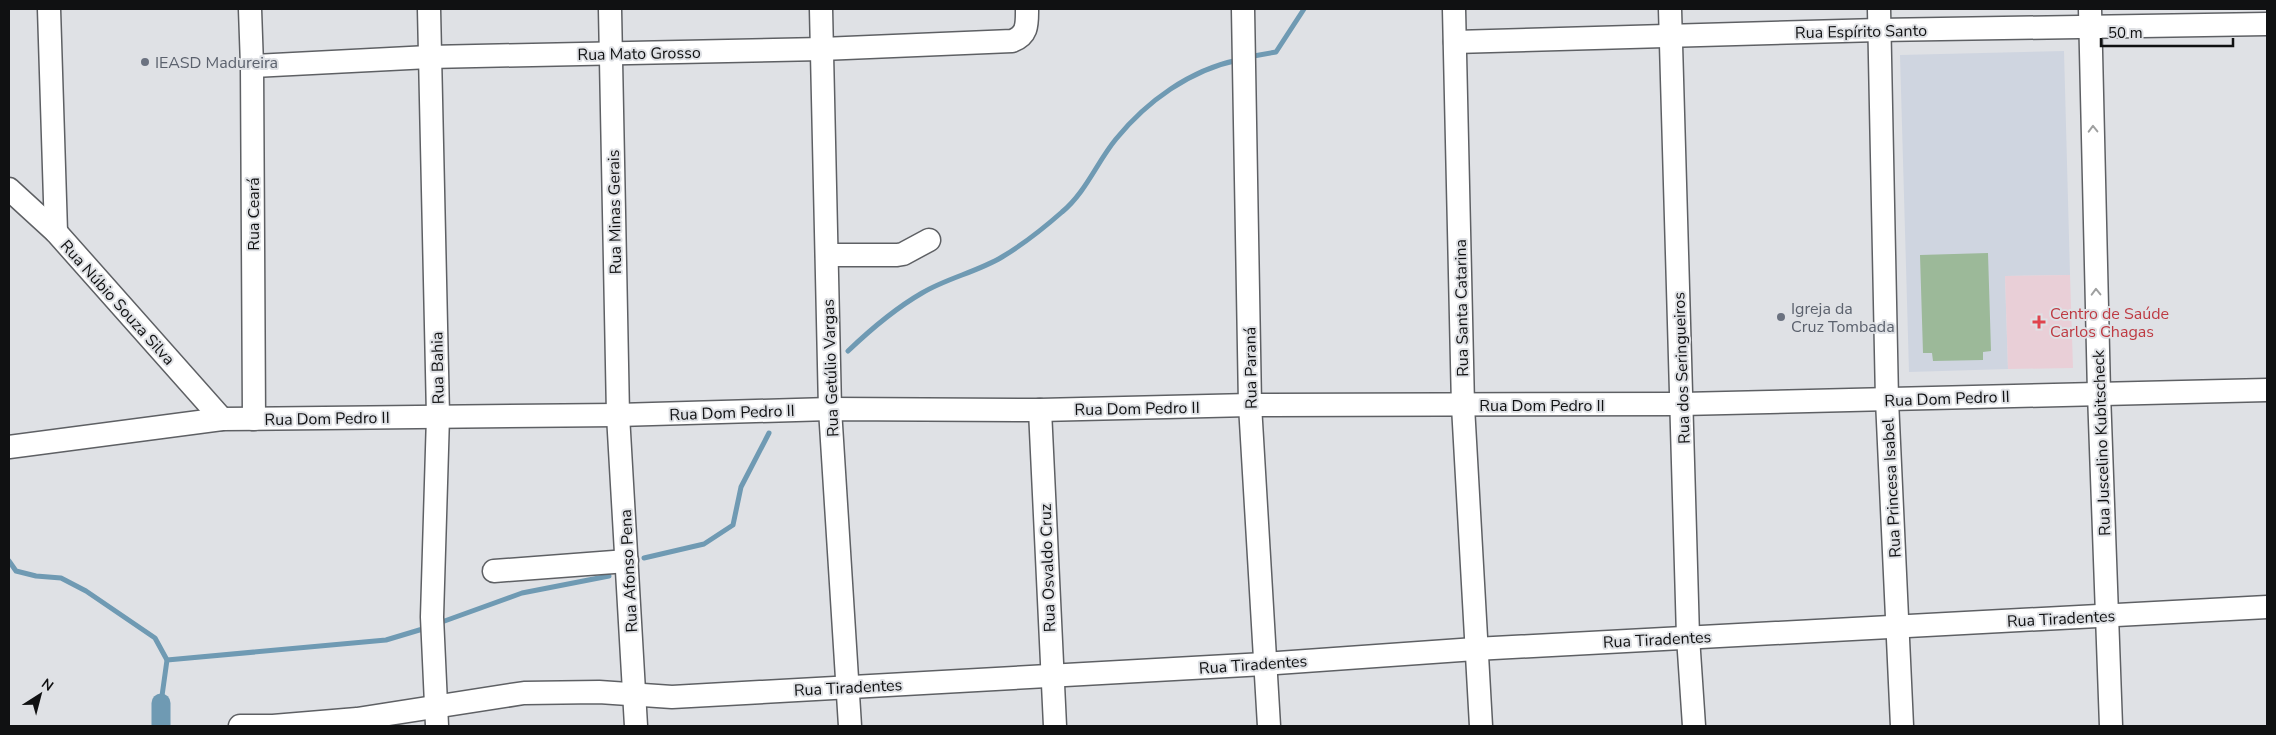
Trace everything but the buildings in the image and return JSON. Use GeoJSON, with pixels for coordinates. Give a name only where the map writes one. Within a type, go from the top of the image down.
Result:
{"type":"FeatureCollection","features":[{"type":"Feature","properties":{"kind":"street"},"geometry":{"type":"LineString","coordinates":[[49,9],[56,232]]}},
{"type":"Feature","properties":{"kind":"street","name":"Rua Ceará"},"geometry":{"type":"LineString","coordinates":[[250,9],[254,418]]}},
{"type":"Feature","properties":{"kind":"street","name":"Rua Bahia"},"geometry":{"type":"LineString","coordinates":[[429,9],[438,416],[432,628],[436,716]]}},
{"type":"Feature","properties":{"kind":"street","name":"Rua Minas Gerais"},"geometry":{"type":"LineString","coordinates":[[610,9],[618,415]]}},
{"type":"Feature","properties":{"kind":"street","name":"Rua Getúlio Vargas"},"geometry":{"type":"LineString","coordinates":[[821,9],[830,408],[850,726]]}},
{"type":"Feature","properties":{"kind":"street","name":"Rua Mato Grosso"},"geometry":{"type":"LineString","coordinates":[[252,66],[429,57],[822,49],[1012,41],[1020,38],[1023,34],[1027,24],[1027,9]]}},
{"type":"Feature","properties":{"kind":"street","name":"Rua Paraná"},"geometry":{"type":"LineString","coordinates":[[1243,9],[1250,405],[1268,726]]}},
{"type":"Feature","properties":{"kind":"street","name":"Rua Santa Catarina"},"geometry":{"type":"LineString","coordinates":[[1454,9],[1463,406],[1475,649],[1481,726]]}},
{"type":"Feature","properties":{"kind":"street","name":"Rua dos Seringueiros"},"geometry":{"type":"LineString","coordinates":[[1670,9],[1688,638],[1694,726]]}},
{"type":"Feature","properties":{"kind":"street","name":"Rua Espírito Santo"},"geometry":{"type":"LineString","coordinates":[[1455,42],[1670,35],[1879,19],[2090,18],[2267,24]]}},
{"type":"Feature","properties":{"kind":"street","name":"Rua Juscelino Kubitscheck"},"geometry":{"type":"LineString","coordinates":[[2090,18],[2099,393],[2111,726]]}},
{"type":"Feature","properties":{"kind":"street","name":"Rua Princesa Isabel"},"geometry":{"type":"LineString","coordinates":[[1879,19],[1887,400],[1902,726]]}},
{"type":"Feature","properties":{"kind":"street","name":"Rua Núbio Souza Silva"},"geometry":{"type":"LineString","coordinates":[[9,189],[56,232],[222,419]]}},
{"type":"Feature","properties":{"kind":"street"},"geometry":{"type":"LineString","coordinates":[[827,255],[897,255],[903,254],[929,240]]}},
{"type":"Feature","properties":{"kind":"street","name":"Rua Dom Pedro II"},"geometry":{"type":"LineString","coordinates":[[14,446],[222,419],[254,418],[618,415],[830,408],[1040,410],[1250,405],[1682,404],[2267,390]]}},
{"type":"Feature","properties":{"kind":"street","name":"Rua Osvaldo Cruz"},"geometry":{"type":"LineString","coordinates":[[1040,410],[1054,726]]}},
{"type":"Feature","properties":{"kind":"street","name":"Rua Afonso Pena"},"geometry":{"type":"LineString","coordinates":[[618,415],[636,726]]}},
{"type":"Feature","properties":{"kind":"street"},"geometry":{"type":"LineString","coordinates":[[494,570],[627,561]]}},
{"type":"Feature","properties":{"kind":"street","name":"Rua Tiradentes"},"geometry":{"type":"LineString","coordinates":[[240,726],[273,726],[357,719],[436,716],[524,693],[599,692],[672,697],[1264,664],[1475,649],[2267,607]]}},
{"type":"Feature","properties":{"kind":"shaded area"},"geometry":{"type":"Polygon","coordinates":[[[2064,51],[2070,275],[2005,276],[2008,369],[1909,372],[1900,55],[2064,51]]]}},
{"type":"Feature","properties":{"kind":"shaded area","name":"Centro de Saúde Carlos Chagas"},"geometry":{"type":"Polygon","coordinates":[[[2070,275],[2073,368],[2008,369],[2005,276],[2070,275]]]}},
{"type":"Feature","properties":{"kind":"green space"},"geometry":{"type":"Polygon","coordinates":[[[1988,253],[1991,351],[1983,352],[1983,360],[1933,361],[1932,353],[1923,353],[1920,255],[1988,253]]]}},
{"type":"Feature","properties":{"kind":"waterway"},"geometry":{"type":"LineString","coordinates":[[1248,57],[1276,52],[1304,9]]}},
{"type":"Feature","properties":{"kind":"waterway"},"geometry":{"type":"LineString","coordinates":[[848,351],[865,335],[912,299],[942,283],[992,262],[1033,236],[1055,218],[1078,195],[1116,139],[1141,112],[1186,79],[1203,71],[1238,60]]}},
{"type":"Feature","properties":{"kind":"waterway"},"geometry":{"type":"LineString","coordinates":[[644,558],[704,544],[733,525],[741,487],[769,433]]}},
{"type":"Feature","properties":{"kind":"waterway"},"geometry":{"type":"LineString","coordinates":[[9,561],[16,571],[36,576],[61,578],[86,591],[155,638],[167,660],[161,703]]}},
{"type":"Feature","properties":{"kind":"waterway"},"geometry":{"type":"LineString","coordinates":[[439,623],[522,593],[609,576]]}},
{"type":"Feature","properties":{"kind":"waterway"},"geometry":{"type":"LineString","coordinates":[[167,660],[386,640],[426,628]]}},
{"type":"Feature","properties":{"kind":"waterway"},"geometry":{"type":"LineString","coordinates":[[161,703],[161,726]]}},
{"type":"Feature","properties":{"kind":"place","name":"IEASD Madureira"},"geometry":{"type":"Point","coordinates":[145,62]}},
{"type":"Feature","properties":{"kind":"place","name":"Igreja da Cruz Tombada"},"geometry":{"type":"Point","coordinates":[1781,317]}},
{"type":"Feature","properties":{"kind":"place","name":"Centro de Saúde Carlos Chagas"},"geometry":{"type":"Point","coordinates":[2039,322]}}]}
